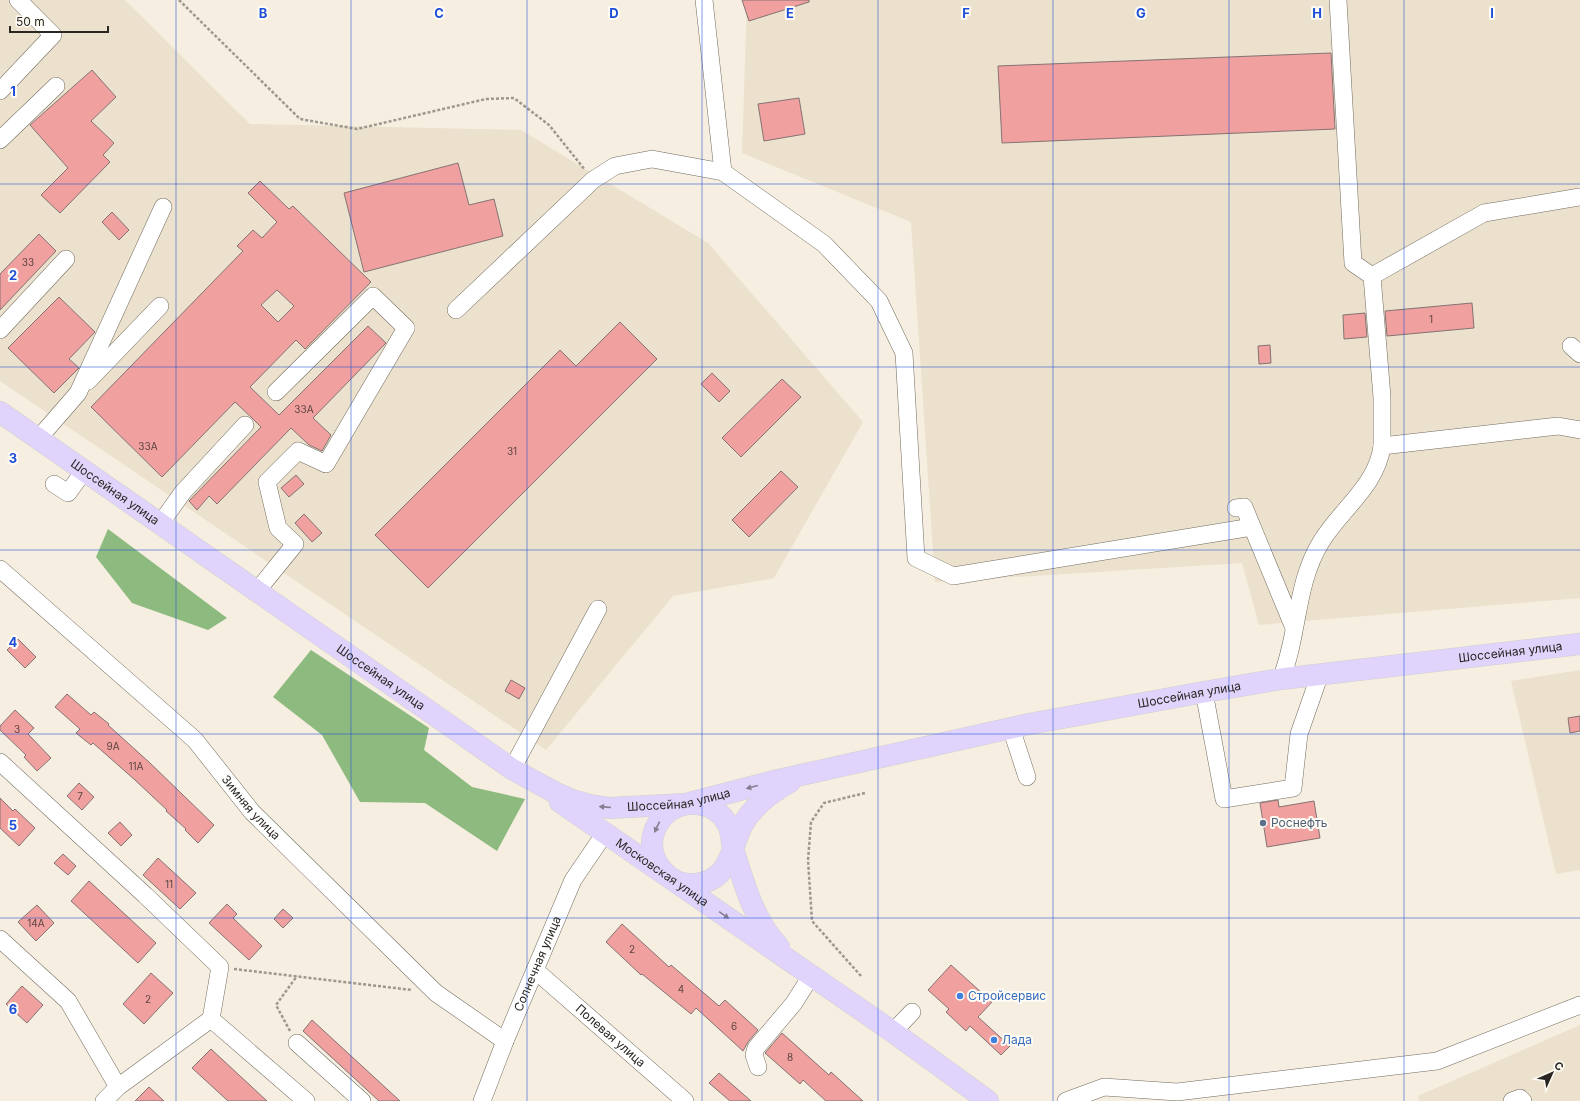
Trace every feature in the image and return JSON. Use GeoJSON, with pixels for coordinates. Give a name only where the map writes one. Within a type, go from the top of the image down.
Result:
{"type":"FeatureCollection","features":[{"type":"Feature","properties":{"kind":"main road","name":"Шоссейная улица"},"geometry":{"type":"LineString","coordinates":[[0,412],[512,769],[572,800],[609,808],[686,804],[774,781],[1011,728],[1204,692],[1320,674],[1580,644]]}},
{"type":"Feature","properties":{"kind":"main road","name":"Московская улица"},"geometry":{"type":"LineString","coordinates":[[512,769],[894,1032],[988,1101]]}},
{"type":"Feature","properties":{"kind":"main road","name":"Шоссейная улица"},"geometry":{"type":"LineString","coordinates":[[733,847],[744,823],[755,809],[780,788],[803,775]]}},
{"type":"Feature","properties":{"kind":"main road","name":"Московская улица"},"geometry":{"type":"LineString","coordinates":[[686,804],[705,806],[722,816],[731,833],[733,847],[747,894],[764,927],[776,944],[811,976]]}},
{"type":"Feature","properties":{"kind":"main road"},"geometry":{"type":"LineString","coordinates":[[686,804],[676,807],[667,813],[659,821],[654,830],[652,851],[655,861],[661,870],[669,877],[683,883],[703,883],[712,879],[727,866],[733,847]]}},
{"type":"Feature","properties":{"kind":"street"},"geometry":{"type":"LineString","coordinates":[[0,91],[53,35],[18,0]]}},
{"type":"Feature","properties":{"kind":"street"},"geometry":{"type":"LineString","coordinates":[[704,0],[723,172]]}},
{"type":"Feature","properties":{"kind":"street"},"geometry":{"type":"LineString","coordinates":[[1281,679],[1288,662],[1306,575],[1320,542],[1369,481],[1381,457],[1382,446],[1382,397],[1372,276],[1354,263],[1338,0]]}},
{"type":"Feature","properties":{"kind":"street"},"geometry":{"type":"LineString","coordinates":[[0,140],[56,86]]}},
{"type":"Feature","properties":{"kind":"street"},"geometry":{"type":"LineString","coordinates":[[456,310],[593,180],[615,166],[652,159],[723,172],[824,244],[879,301],[904,353],[916,558],[953,576],[1252,527]]}},
{"type":"Feature","properties":{"kind":"street"},"geometry":{"type":"LineString","coordinates":[[1372,276],[1484,213],[1580,197]]}},
{"type":"Feature","properties":{"kind":"street"},"geometry":{"type":"LineString","coordinates":[[79,390],[163,208]]}},
{"type":"Feature","properties":{"kind":"street"},"geometry":{"type":"LineString","coordinates":[[0,330],[66,259]]}},
{"type":"Feature","properties":{"kind":"street"},"geometry":{"type":"LineString","coordinates":[[256,591],[296,544],[278,528],[268,482],[298,451],[326,464],[406,328],[373,296],[276,392]]}},
{"type":"Feature","properties":{"kind":"street"},"geometry":{"type":"LineString","coordinates":[[38,439],[79,390],[160,306]]}},
{"type":"Feature","properties":{"kind":"street"},"geometry":{"type":"LineString","coordinates":[[160,524],[183,492],[245,425]]}},
{"type":"Feature","properties":{"kind":"street"},"geometry":{"type":"LineString","coordinates":[[1382,446],[1558,426],[1580,430]]}},
{"type":"Feature","properties":{"kind":"street"},"geometry":{"type":"LineString","coordinates":[[54,484],[68,493],[84,471]]}},
{"type":"Feature","properties":{"kind":"street"},"geometry":{"type":"LineString","coordinates":[[1236,508],[1244,507],[1294,628]]}},
{"type":"Feature","properties":{"kind":"street","name":"Зимняя улица"},"geometry":{"type":"LineString","coordinates":[[0,569],[195,740],[252,812],[436,993],[505,1041]]}},
{"type":"Feature","properties":{"kind":"street"},"geometry":{"type":"LineString","coordinates":[[512,769],[598,609]]}},
{"type":"Feature","properties":{"kind":"street"},"geometry":{"type":"LineString","coordinates":[[1204,692],[1224,799],[1293,788],[1299,734],[1320,674]]}},
{"type":"Feature","properties":{"kind":"street"},"geometry":{"type":"LineString","coordinates":[[1011,728],[1028,777]]}},
{"type":"Feature","properties":{"kind":"street"},"geometry":{"type":"LineString","coordinates":[[0,762],[146,895],[220,967],[211,1019],[118,1087],[104,1101]]}},
{"type":"Feature","properties":{"kind":"street","name":"Солнечная улица"},"geometry":{"type":"LineString","coordinates":[[482,1101],[505,1041],[573,880],[605,833]]}},
{"type":"Feature","properties":{"kind":"street"},"geometry":{"type":"LineString","coordinates":[[0,939],[68,1001],[118,1087]]}},
{"type":"Feature","properties":{"kind":"street","name":"Полевая улица"},"geometry":{"type":"LineString","coordinates":[[535,970],[685,1101]]}},
{"type":"Feature","properties":{"kind":"street"},"geometry":{"type":"LineString","coordinates":[[758,1067],[754,1055],[756,1048],[794,1003],[811,976]]}},
{"type":"Feature","properties":{"kind":"street"},"geometry":{"type":"LineString","coordinates":[[1066,1101],[1104,1087],[1176,1092],[1437,1061],[1580,1005]]}},
{"type":"Feature","properties":{"kind":"street"},"geometry":{"type":"LineString","coordinates":[[894,1032],[912,1012]]}},
{"type":"Feature","properties":{"kind":"street"},"geometry":{"type":"LineString","coordinates":[[211,1019],[306,1101]]}},
{"type":"Feature","properties":{"kind":"street"},"geometry":{"type":"LineString","coordinates":[[297,1043],[362,1101]]}},
{"type":"Feature","properties":{"kind":"street"},"geometry":{"type":"LineString","coordinates":[[1512,1101],[1520,1098],[1524,1101]]}},
{"type":"Feature","properties":{"kind":"path"},"geometry":{"type":"LineString","coordinates":[[179,0],[300,119],[357,129],[486,99],[514,98],[549,125],[593,180]]}},
{"type":"Feature","properties":{"kind":"path"},"geometry":{"type":"LineString","coordinates":[[861,976],[812,921],[808,860],[811,822],[824,803],[865,793]]}},
{"type":"Feature","properties":{"kind":"path"},"geometry":{"type":"LineString","coordinates":[[220,967],[298,975],[436,993]]}},
{"type":"Feature","properties":{"kind":"path"},"geometry":{"type":"LineString","coordinates":[[297,1043],[276,1005],[298,975]]}},
{"type":"Feature","properties":{"kind":"shaded area"},"geometry":{"type":"Polygon","coordinates":[[[0,0],[125,0],[250,124],[521,130],[708,243],[863,422],[774,578],[673,596],[546,750],[0,381],[0,0]]]}},
{"type":"Feature","properties":{"kind":"shaded area"},"geometry":{"type":"Polygon","coordinates":[[[747,0],[1580,0],[1580,598],[1259,625],[1242,563],[935,582],[911,222],[742,153],[747,0]]]}},
{"type":"Feature","properties":{"kind":"shaded area"},"geometry":{"type":"Polygon","coordinates":[[[1580,670],[1580,870],[1556,874],[1511,681],[1580,670]]]}},
{"type":"Feature","properties":{"kind":"shaded area"},"geometry":{"type":"Polygon","coordinates":[[[1580,1025],[1580,1101],[1419,1101],[1418,1096],[1580,1025]]]}},
{"type":"Feature","properties":{"kind":"green space"},"geometry":{"type":"Polygon","coordinates":[[[108,529],[227,618],[208,630],[132,603],[96,557],[108,529]]]}},
{"type":"Feature","properties":{"kind":"green space"},"geometry":{"type":"Polygon","coordinates":[[[311,650],[429,728],[424,750],[472,787],[525,799],[497,851],[425,803],[360,802],[322,735],[273,697],[311,650]]]}},
{"type":"Feature","properties":{"kind":"building"},"geometry":{"type":"Polygon","coordinates":[[[742,0],[809,0],[809,2],[749,21],[742,0]]]}},
{"type":"Feature","properties":{"kind":"building"},"geometry":{"type":"Polygon","coordinates":[[[1331,53],[1335,129],[1002,143],[998,66],[1331,53]]]}},
{"type":"Feature","properties":{"kind":"building"},"geometry":{"type":"Polygon","coordinates":[[[92,70],[116,97],[91,121],[114,143],[103,155],[110,162],[60,213],[41,195],[68,168],[30,125],[92,70]]]}},
{"type":"Feature","properties":{"kind":"building"},"geometry":{"type":"Polygon","coordinates":[[[799,98],[805,134],[764,141],[758,104],[799,98]]]}},
{"type":"Feature","properties":{"kind":"building"},"geometry":{"type":"Polygon","coordinates":[[[458,163],[469,205],[494,199],[503,236],[364,272],[344,193],[458,163]]]}},
{"type":"Feature","properties":{"kind":"building"},"geometry":{"type":"Polygon","coordinates":[[[260,181],[289,209],[293,206],[371,282],[305,349],[296,340],[250,387],[279,415],[368,326],[386,343],[313,418],[331,435],[322,451],[309,445],[291,428],[217,504],[209,496],[197,510],[189,501],[261,427],[252,418],[235,402],[162,477],[91,407],[243,251],[237,246],[253,230],[262,238],[277,222],[248,193],[260,181]],[[277,290],[261,305],[278,322],[294,306],[277,290]]]}},
{"type":"Feature","properties":{"kind":"building"},"geometry":{"type":"Polygon","coordinates":[[[112,212],[129,230],[119,240],[102,222],[112,212]]]}},
{"type":"Feature","properties":{"kind":"building"},"geometry":{"type":"Polygon","coordinates":[[[39,234],[56,251],[0,310],[0,274],[39,234]]]}},
{"type":"Feature","properties":{"kind":"building"},"geometry":{"type":"Polygon","coordinates":[[[59,297],[95,332],[69,359],[79,368],[54,393],[8,348],[59,297]]]}},
{"type":"Feature","properties":{"kind":"building"},"geometry":{"type":"Polygon","coordinates":[[[1472,303],[1474,328],[1387,336],[1385,311],[1472,303]]]}},
{"type":"Feature","properties":{"kind":"building"},"geometry":{"type":"Polygon","coordinates":[[[1365,313],[1367,337],[1344,339],[1343,315],[1365,313]]]}},
{"type":"Feature","properties":{"kind":"building"},"geometry":{"type":"Polygon","coordinates":[[[620,322],[657,359],[428,588],[375,535],[560,350],[576,366],[620,322]]]}},
{"type":"Feature","properties":{"kind":"building"},"geometry":{"type":"Polygon","coordinates":[[[1270,345],[1271,363],[1259,364],[1258,346],[1270,345]]]}},
{"type":"Feature","properties":{"kind":"building"},"geometry":{"type":"Polygon","coordinates":[[[712,373],[730,391],[719,402],[701,384],[712,373]]]}},
{"type":"Feature","properties":{"kind":"building"},"geometry":{"type":"Polygon","coordinates":[[[782,379],[801,397],[741,457],[722,438],[782,379]]]}},
{"type":"Feature","properties":{"kind":"building"},"geometry":{"type":"Polygon","coordinates":[[[781,471],[798,487],[749,537],[732,520],[781,471]]]}},
{"type":"Feature","properties":{"kind":"building"},"geometry":{"type":"Polygon","coordinates":[[[296,475],[304,484],[289,497],[281,488],[296,475]]]}},
{"type":"Feature","properties":{"kind":"building"},"geometry":{"type":"Polygon","coordinates":[[[304,514],[322,533],[312,542],[295,523],[304,514]]]}},
{"type":"Feature","properties":{"kind":"building"},"geometry":{"type":"Polygon","coordinates":[[[18,639],[36,657],[25,668],[7,650],[18,639]]]}},
{"type":"Feature","properties":{"kind":"building"},"geometry":{"type":"Polygon","coordinates":[[[511,680],[525,688],[519,699],[505,691],[511,680]]]}},
{"type":"Feature","properties":{"kind":"building"},"geometry":{"type":"Polygon","coordinates":[[[67,694],[91,715],[94,712],[109,724],[108,725],[214,825],[198,843],[185,830],[186,829],[166,811],[167,810],[135,780],[93,743],[91,745],[76,733],[80,729],[55,707],[67,694]]]}},
{"type":"Feature","properties":{"kind":"building"},"geometry":{"type":"Polygon","coordinates":[[[15,710],[34,728],[28,734],[51,758],[37,771],[24,757],[26,755],[0,730],[0,726],[15,710]]]}},
{"type":"Feature","properties":{"kind":"building"},"geometry":{"type":"Polygon","coordinates":[[[1580,716],[1580,731],[1570,733],[1568,718],[1580,716]]]}},
{"type":"Feature","properties":{"kind":"building"},"geometry":{"type":"Polygon","coordinates":[[[79,783],[94,797],[82,810],[67,796],[79,783]]]}},
{"type":"Feature","properties":{"kind":"building"},"geometry":{"type":"Polygon","coordinates":[[[0,798],[13,811],[15,809],[35,828],[19,846],[0,828],[0,798]]]}},
{"type":"Feature","properties":{"kind":"building"},"geometry":{"type":"Polygon","coordinates":[[[1278,800],[1279,807],[1314,801],[1320,838],[1267,847],[1260,803],[1278,800]]]}},
{"type":"Feature","properties":{"kind":"building"},"geometry":{"type":"Polygon","coordinates":[[[120,822],[132,835],[121,846],[108,833],[120,822]]]}},
{"type":"Feature","properties":{"kind":"building"},"geometry":{"type":"Polygon","coordinates":[[[63,854],[76,866],[68,875],[54,863],[63,854]]]}},
{"type":"Feature","properties":{"kind":"building"},"geometry":{"type":"Polygon","coordinates":[[[158,858],[196,893],[180,909],[143,875],[158,858]]]}},
{"type":"Feature","properties":{"kind":"building"},"geometry":{"type":"Polygon","coordinates":[[[89,881],[156,943],[138,963],[71,901],[89,881]]]}},
{"type":"Feature","properties":{"kind":"building"},"geometry":{"type":"Polygon","coordinates":[[[227,904],[237,914],[233,918],[262,946],[249,960],[209,923],[227,904]]]}},
{"type":"Feature","properties":{"kind":"building"},"geometry":{"type":"Polygon","coordinates":[[[37,905],[54,923],[36,941],[18,922],[37,905]]]}},
{"type":"Feature","properties":{"kind":"building"},"geometry":{"type":"Polygon","coordinates":[[[283,909],[293,918],[283,928],[274,919],[283,909]]]}},
{"type":"Feature","properties":{"kind":"building"},"geometry":{"type":"Polygon","coordinates":[[[622,924],[669,967],[671,965],[719,1006],[725,1000],[758,1030],[743,1051],[696,1008],[691,1014],[642,974],[641,975],[606,942],[622,924]]]}},
{"type":"Feature","properties":{"kind":"building","name":"Стройсервис"},"geometry":{"type":"Polygon","coordinates":[[[951,965],[992,1002],[978,1017],[1010,1046],[1001,1055],[970,1026],[966,1031],[946,1012],[949,1009],[928,990],[951,965]]]}},
{"type":"Feature","properties":{"kind":"building"},"geometry":{"type":"Polygon","coordinates":[[[151,973],[173,993],[144,1024],[123,1004],[151,973]]]}},
{"type":"Feature","properties":{"kind":"building"},"geometry":{"type":"Polygon","coordinates":[[[22,986],[43,1005],[27,1023],[6,1004],[22,986]]]}},
{"type":"Feature","properties":{"kind":"building"},"geometry":{"type":"Polygon","coordinates":[[[312,1020],[400,1101],[379,1101],[303,1031],[312,1020]]]}},
{"type":"Feature","properties":{"kind":"building"},"geometry":{"type":"Polygon","coordinates":[[[782,1033],[829,1075],[831,1072],[863,1101],[826,1101],[803,1080],[800,1084],[765,1053],[782,1033]]]}},
{"type":"Feature","properties":{"kind":"building"},"geometry":{"type":"Polygon","coordinates":[[[211,1049],[267,1101],[228,1101],[192,1068],[211,1049]]]}},
{"type":"Feature","properties":{"kind":"building"},"geometry":{"type":"Polygon","coordinates":[[[719,1073],[751,1101],[730,1101],[709,1083],[719,1073]]]}},
{"type":"Feature","properties":{"kind":"building"},"geometry":{"type":"Polygon","coordinates":[[[149,1087],[164,1101],[135,1101],[149,1087]]]}},
{"type":"Feature","properties":{"kind":"place","name":"Роснефть"},"geometry":{"type":"Point","coordinates":[1263,823]}},
{"type":"Feature","properties":{"kind":"place","name":"Стройсервис"},"geometry":{"type":"Point","coordinates":[960,996]}},
{"type":"Feature","properties":{"kind":"place","name":"Лада"},"geometry":{"type":"Point","coordinates":[994,1040]}}]}
